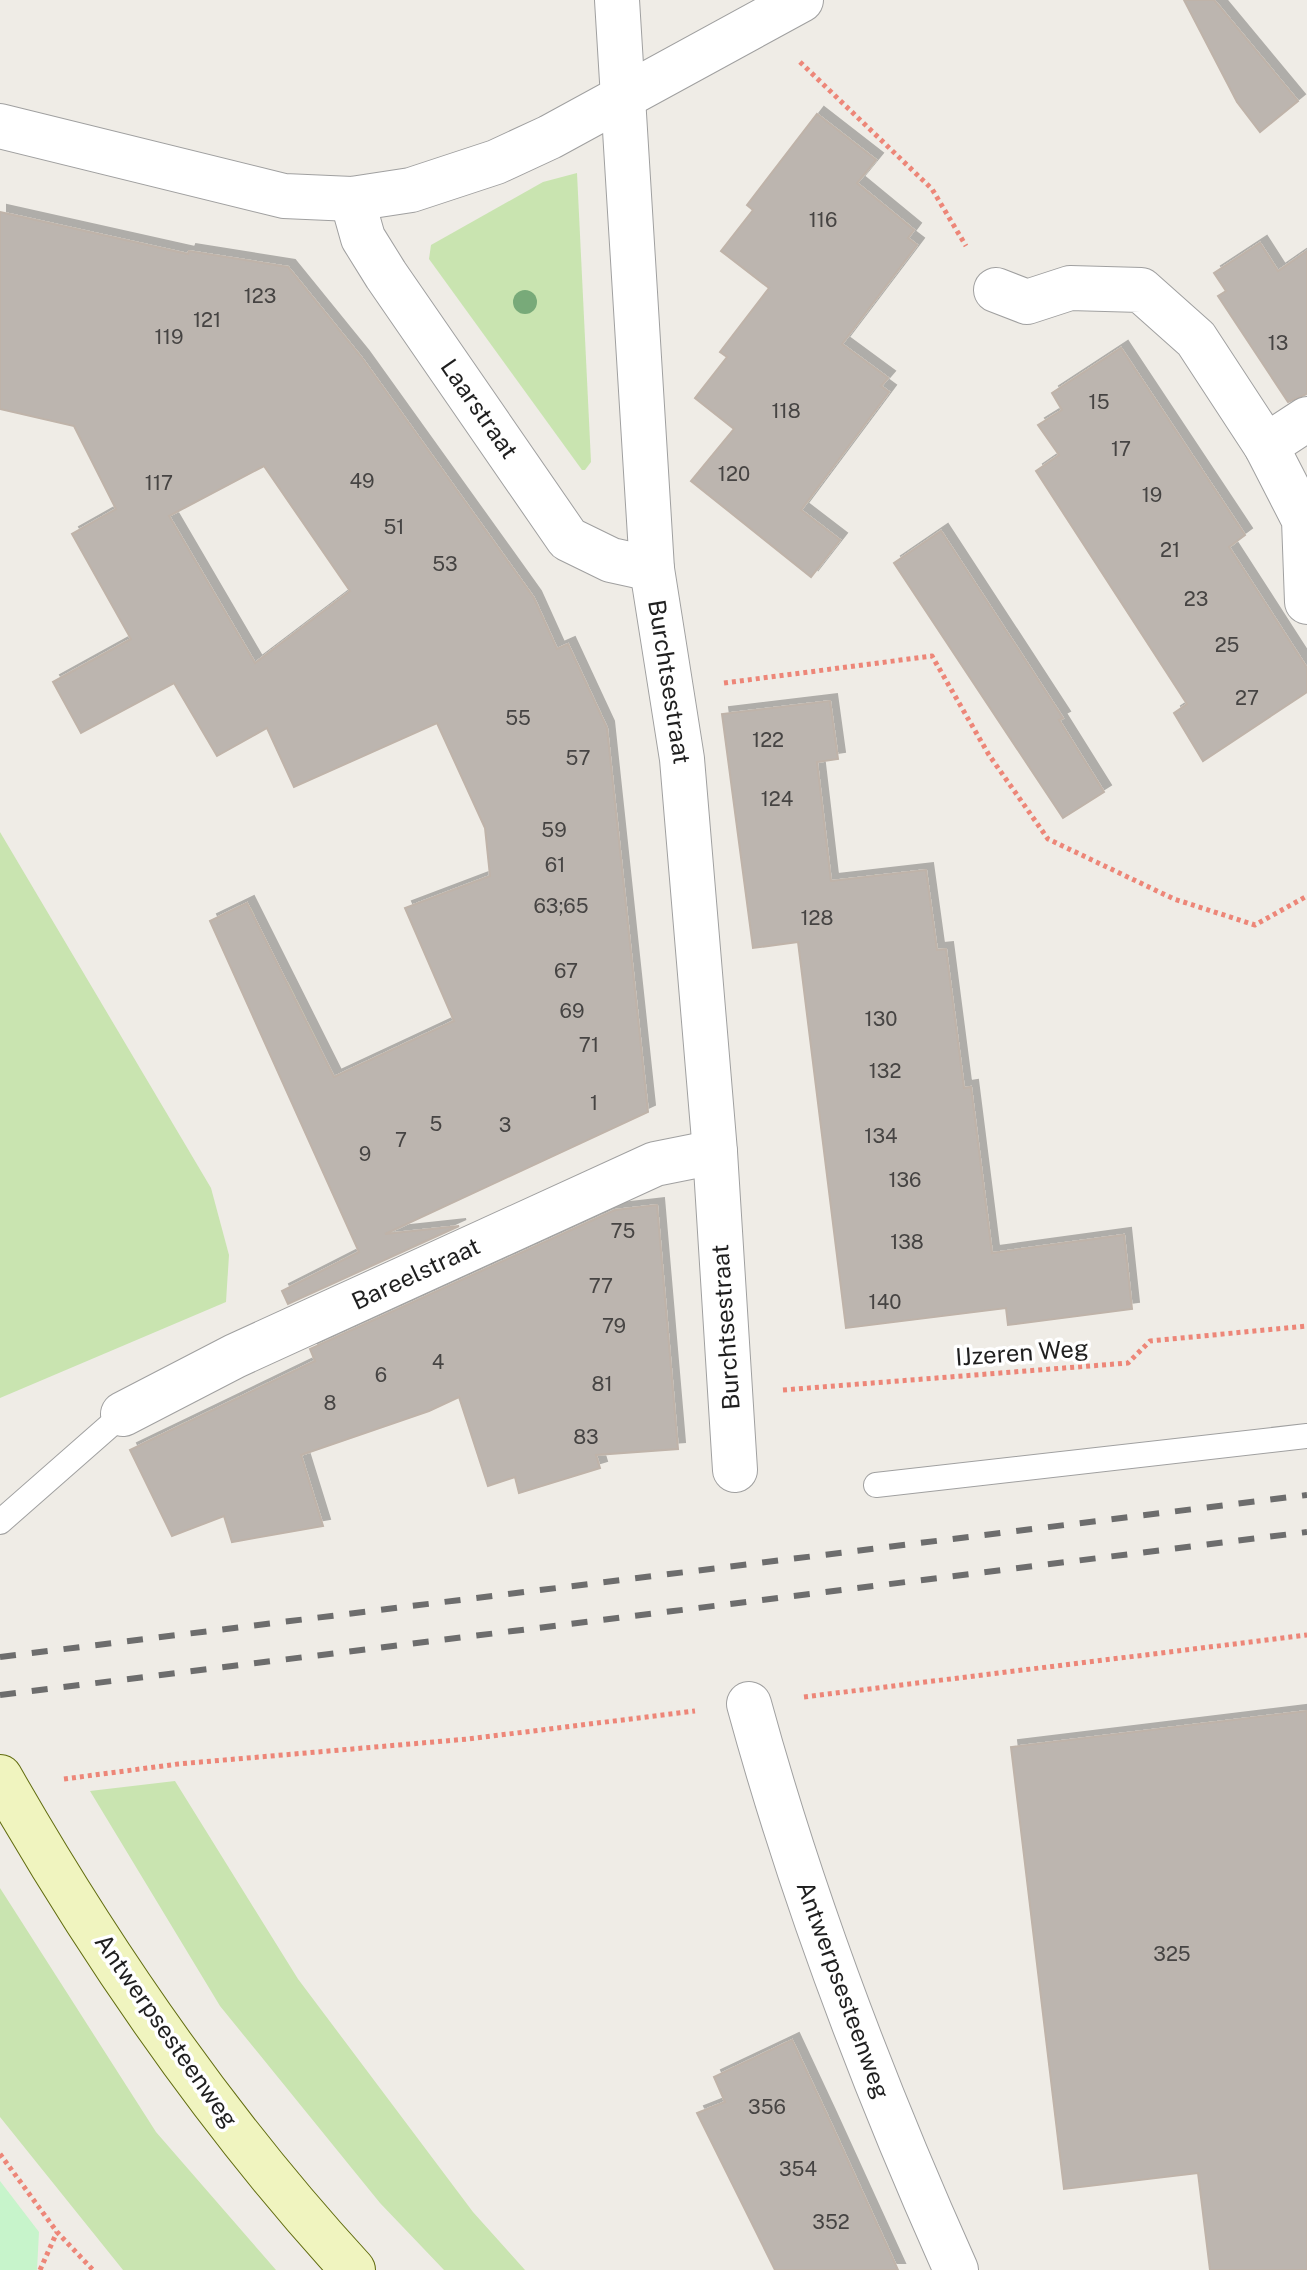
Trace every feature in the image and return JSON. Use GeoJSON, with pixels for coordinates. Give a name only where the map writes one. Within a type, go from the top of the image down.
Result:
{"type":"FeatureCollection","features":[{"type":"Feature","properties":{"kind":"street","name":"Burchtsestraat"},"geometry":{"type":"LineString","coordinates":[[617,0],[652,569],[682,759],[715,1152],[735,1470]]}},
{"type":"Feature","properties":{"kind":"street"},"geometry":{"type":"LineString","coordinates":[[0,126],[284,196],[352,199],[411,190],[496,162],[801,0]]}},
{"type":"Feature","properties":{"kind":"street","name":"Laarstraat"},"geometry":{"type":"LineString","coordinates":[[352,199],[363,238],[386,275],[568,539],[611,560],[652,569]]}},
{"type":"Feature","properties":{"kind":"street"},"geometry":{"type":"LineString","coordinates":[[996,290],[1027,302],[1070,288],[1141,290],[1196,339],[1266,446],[1304,520],[1307,602]]}},
{"type":"Feature","properties":{"kind":"street"},"geometry":{"type":"LineString","coordinates":[[1266,446],[1307,419]]}},
{"type":"Feature","properties":{"kind":"street","name":"Bareelstraat"},"geometry":{"type":"LineString","coordinates":[[123,1414],[235,1356],[655,1164],[715,1152]]}},
{"type":"Feature","properties":{"kind":"street","name":"Antwerpsesteenweg"},"geometry":{"type":"LineString","coordinates":[[749,1704],[779,1814],[835,1974],[913,2174],[956,2270]]}},
{"type":"Feature","properties":{"kind":"street","name":"Antwerpsesteenweg"},"geometry":{"type":"LineString","coordinates":[[3,1782],[179,2057],[221,2115],[353,2270]]}},
{"type":"Feature","properties":{"kind":"lane"},"geometry":{"type":"LineString","coordinates":[[0,1522],[123,1414]]}},
{"type":"Feature","properties":{"kind":"lane"},"geometry":{"type":"LineString","coordinates":[[876,1485],[1307,1436]]}},
{"type":"Feature","properties":{"kind":"path"},"geometry":{"type":"LineString","coordinates":[[759,22],[932,189],[996,290]]}},
{"type":"Feature","properties":{"kind":"path"},"geometry":{"type":"LineString","coordinates":[[670,690],[932,656],[989,755],[1048,839],[1174,899],[1255,925],[1307,896]]}},
{"type":"Feature","properties":{"kind":"path","name":"IJzeren Weg"},"geometry":{"type":"LineString","coordinates":[[730,1394],[1128,1363],[1150,1341],[1307,1326]]}},
{"type":"Feature","properties":{"kind":"path"},"geometry":{"type":"LineString","coordinates":[[3,1782],[468,1739],[1307,1635]]}},
{"type":"Feature","properties":{"kind":"path"},"geometry":{"type":"LineString","coordinates":[[0,2154],[57,2232],[93,2270]]}},
{"type":"Feature","properties":{"kind":"path"},"geometry":{"type":"LineString","coordinates":[[40,2270],[57,2232]]}},
{"type":"Feature","properties":{"kind":"green space"},"geometry":{"type":"Polygon","coordinates":[[[577,173],[591,462],[585,470],[582,470],[429,259],[431,245],[543,182],[577,173]]]}},
{"type":"Feature","properties":{"kind":"green space"},"geometry":{"type":"Polygon","coordinates":[[[0,832],[211,1188],[229,1255],[226,1302],[0,1398],[0,832]]]}},
{"type":"Feature","properties":{"kind":"green space"},"geometry":{"type":"Polygon","coordinates":[[[175,1781],[298,1979],[473,2212],[525,2270],[444,2270],[380,2203],[220,2006],[90,1791],[175,1781]]]}},
{"type":"Feature","properties":{"kind":"green space"},"geometry":{"type":"Polygon","coordinates":[[[0,1888],[156,2132],[276,2270],[123,2270],[0,2117],[0,1888]]]}},
{"type":"Feature","properties":{"kind":"green space"},"geometry":{"type":"Polygon","coordinates":[[[0,2181],[39,2232],[37,2270],[0,2270],[0,2181]]]}},
{"type":"Feature","properties":{"kind":"building"},"geometry":{"type":"Polygon","coordinates":[[[1184,0],[1214,0],[1298,101],[1260,132],[1237,102],[1184,0]]]}},
{"type":"Feature","properties":{"kind":"building"},"geometry":{"type":"Polygon","coordinates":[[[817,114],[876,160],[857,183],[914,230],[908,238],[917,245],[842,344],[888,378],[881,386],[889,392],[801,510],[840,540],[811,577],[691,481],[734,429],[695,398],[727,357],[720,352],[769,288],[721,251],[753,210],[747,205],[817,114]]]}},
{"type":"Feature","properties":{"kind":"building"},"geometry":{"type":"Polygon","coordinates":[[[0,212],[188,254],[189,251],[288,267],[362,358],[534,598],[557,649],[568,644],[607,728],[648,1112],[385,1234],[459,1226],[288,1304],[282,1291],[359,1252],[210,921],[247,903],[334,1077],[454,1021],[405,908],[490,876],[485,828],[437,723],[294,787],[267,728],[217,756],[174,683],[81,733],[53,682],[131,639],[72,534],[116,509],[74,426],[0,409],[0,212]],[[264,466],[169,516],[255,663],[350,591],[264,466]]]}},
{"type":"Feature","properties":{"kind":"building"},"geometry":{"type":"Polygon","coordinates":[[[1260,243],[1278,271],[1307,251],[1307,394],[1288,402],[1218,296],[1226,291],[1214,273],[1260,243]]]}},
{"type":"Feature","properties":{"kind":"building"},"geometry":{"type":"Polygon","coordinates":[[[1121,348],[1245,535],[1229,547],[1307,668],[1307,692],[1203,761],[1174,713],[1187,704],[1036,471],[1059,455],[1038,425],[1062,410],[1052,393],[1121,348]]]}},
{"type":"Feature","properties":{"kind":"building"},"geometry":{"type":"Polygon","coordinates":[[[941,531],[1063,718],[1059,720],[1104,792],[1063,818],[894,563],[941,531]]]}},
{"type":"Feature","properties":{"kind":"building"},"geometry":{"type":"Polygon","coordinates":[[[830,701],[838,759],[817,762],[831,881],[926,870],[937,950],[946,949],[964,1088],[971,1087],[992,1253],[1124,1235],[1132,1309],[1008,1325],[1006,1308],[846,1328],[798,942],[753,948],[722,714],[830,701]]]}},
{"type":"Feature","properties":{"kind":"building"},"geometry":{"type":"Polygon","coordinates":[[[657,1205],[678,1449],[596,1455],[600,1468],[519,1493],[515,1477],[488,1486],[459,1397],[429,1411],[301,1455],[323,1526],[232,1542],[224,1516],[172,1536],[130,1450],[315,1361],[310,1349],[615,1210],[657,1205]]]}},
{"type":"Feature","properties":{"kind":"building"},"geometry":{"type":"Polygon","coordinates":[[[1307,1711],[1307,2270],[1210,2270],[1198,2173],[1064,2189],[1011,1747],[1307,1711]]]}},
{"type":"Feature","properties":{"kind":"building"},"geometry":{"type":"Polygon","coordinates":[[[792,2040],[898,2270],[775,2270],[697,2113],[725,2102],[714,2077],[792,2040]]]}},
{"type":"Feature","properties":{"kind":"railway"},"geometry":{"type":"LineString","coordinates":[[0,1657],[1307,1495]]}},
{"type":"Feature","properties":{"kind":"railway"},"geometry":{"type":"LineString","coordinates":[[0,1695],[1307,1532]]}}]}
